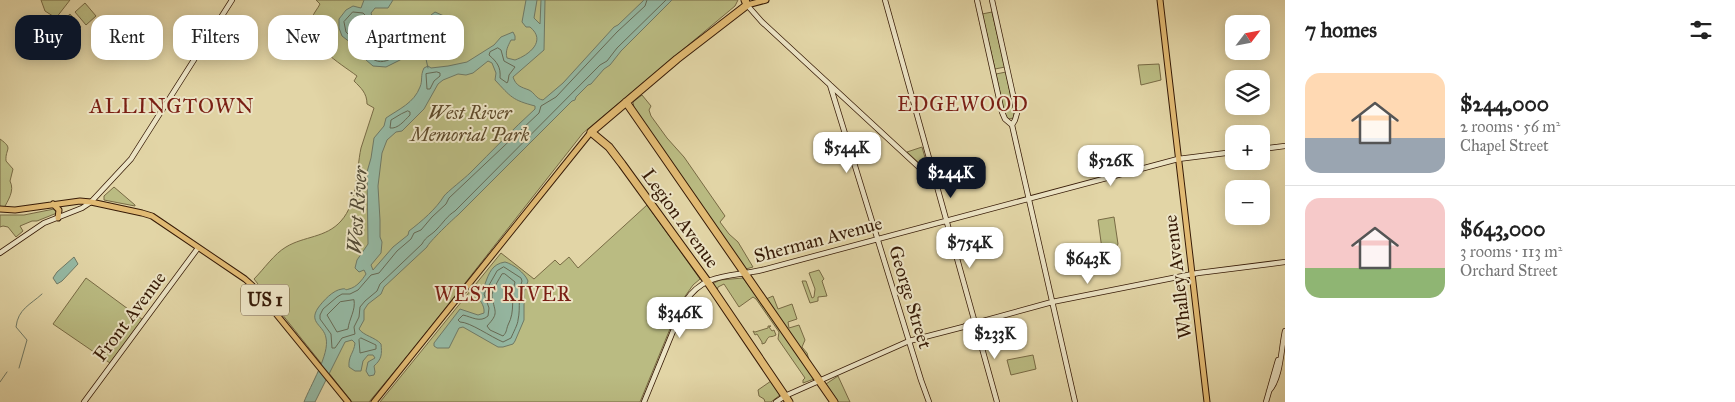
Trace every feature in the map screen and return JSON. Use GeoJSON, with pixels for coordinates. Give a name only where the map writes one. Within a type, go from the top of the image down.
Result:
{"type":"FeatureCollection","features":[{"type":"Feature","properties":{"kind":"highway"},"geometry":{"type":"LineString","coordinates":[[591,132],[746,3]]}},
{"type":"Feature","properties":{"kind":"highway"},"geometry":{"type":"LineString","coordinates":[[626,102],[834,402]]}},
{"type":"Feature","properties":{"kind":"highway","name":"Legion Avenue"},"geometry":{"type":"LineString","coordinates":[[591,132],[618,158],[787,399]]}},
{"type":"Feature","properties":{"kind":"main road"},"geometry":{"type":"LineString","coordinates":[[0,253],[41,224],[73,213],[91,202],[131,159],[232,0]]}},
{"type":"Feature","properties":{"kind":"main road"},"geometry":{"type":"LineString","coordinates":[[746,3],[766,0]]}},
{"type":"Feature","properties":{"kind":"main road"},"geometry":{"type":"LineString","coordinates":[[885,0],[996,402]]}},
{"type":"Feature","properties":{"kind":"main road"},"geometry":{"type":"LineString","coordinates":[[977,0],[1004,116],[1014,122]]}},
{"type":"Feature","properties":{"kind":"main road"},"geometry":{"type":"LineString","coordinates":[[992,0],[1016,110],[1014,122],[1029,199],[1075,402]]}},
{"type":"Feature","properties":{"kind":"main road","name":"Whalley Avenue"},"geometry":{"type":"LineString","coordinates":[[1160,0],[1207,402]]}},
{"type":"Feature","properties":{"kind":"main road"},"geometry":{"type":"LineString","coordinates":[[746,3],[762,22],[936,182]]}},
{"type":"Feature","properties":{"kind":"main road","name":"George Street"},"geometry":{"type":"LineString","coordinates":[[830,85],[929,402]]}},
{"type":"Feature","properties":{"kind":"main road"},"geometry":{"type":"LineString","coordinates":[[374,402],[591,132]]}},
{"type":"Feature","properties":{"kind":"main road"},"geometry":{"type":"LineString","coordinates":[[1270,148],[1285,146]]}},
{"type":"Feature","properties":{"kind":"main road","name":"Sherman Avenue"},"geometry":{"type":"LineString","coordinates":[[706,281],[716,277],[745,273],[878,239],[1178,159],[1225,153]]}},
{"type":"Feature","properties":{"kind":"main road","name":"US 1"},"geometry":{"type":"LineString","coordinates":[[0,210],[15,210],[72,202],[91,202],[152,216],[245,279],[255,288],[348,402]]}},
{"type":"Feature","properties":{"kind":"main road"},"geometry":{"type":"LineString","coordinates":[[53,204],[59,210],[58,218]]}},
{"type":"Feature","properties":{"kind":"main road","name":"Front Avenue"},"geometry":{"type":"LineString","coordinates":[[84,402],[198,248]]}},
{"type":"Feature","properties":{"kind":"main road"},"geometry":{"type":"LineString","coordinates":[[776,402],[787,399],[820,381],[909,341],[1052,302],[1192,274],[1285,262]]}},
{"type":"Feature","properties":{"kind":"main road"},"geometry":{"type":"LineString","coordinates":[[644,402],[683,307],[693,291],[706,281]]}},
{"type":"Feature","properties":{"kind":"main road"},"geometry":{"type":"LineString","coordinates":[[1266,402],[1278,371],[1285,331]]}},
{"type":"Feature","properties":{"kind":"green space"},"geometry":{"type":"Polygon","coordinates":[[[41,0],[70,0],[58,15],[51,15],[45,11],[41,0]]]}},
{"type":"Feature","properties":{"kind":"green space","name":"West River Memorial Park"},"geometry":{"type":"Polygon","coordinates":[[[316,0],[738,0],[735,6],[583,133],[414,348],[369,402],[352,402],[254,279],[282,250],[293,243],[322,234],[335,227],[347,213],[356,186],[361,148],[374,108],[367,104],[365,94],[354,81],[357,76],[334,60],[338,60],[338,15],[313,15],[320,4],[316,0]]]}},
{"type":"Feature","properties":{"kind":"green space"},"geometry":{"type":"Polygon","coordinates":[[[85,3],[95,15],[91,15],[91,20],[86,25],[81,19],[81,15],[78,15],[75,12],[85,3]]]}},
{"type":"Feature","properties":{"kind":"green space"},"geometry":{"type":"Polygon","coordinates":[[[992,12],[1005,67],[995,69],[982,14],[992,12]]]}},
{"type":"Feature","properties":{"kind":"green space"},"geometry":{"type":"Polygon","coordinates":[[[1159,64],[1161,80],[1141,85],[1138,65],[1159,64]]]}},
{"type":"Feature","properties":{"kind":"green space"},"geometry":{"type":"Polygon","coordinates":[[[1006,72],[1014,112],[1014,118],[1008,119],[1004,113],[996,74],[1006,72]]]}},
{"type":"Feature","properties":{"kind":"green space"},"geometry":{"type":"Polygon","coordinates":[[[642,95],[651,106],[649,110],[651,116],[684,157],[725,216],[720,222],[738,242],[753,267],[746,269],[634,108],[633,102],[642,95]]]}},
{"type":"Feature","properties":{"kind":"green space"},"geometry":{"type":"Polygon","coordinates":[[[0,139],[8,147],[6,161],[13,169],[10,181],[12,188],[3,210],[0,209],[0,139]]]}},
{"type":"Feature","properties":{"kind":"green space"},"geometry":{"type":"Polygon","coordinates":[[[922,147],[929,172],[907,152],[922,147]]]}},
{"type":"Feature","properties":{"kind":"green space"},"geometry":{"type":"Polygon","coordinates":[[[114,187],[135,206],[104,200],[104,196],[114,187]]]}},
{"type":"Feature","properties":{"kind":"green space"},"geometry":{"type":"Polygon","coordinates":[[[647,205],[700,279],[693,285],[681,302],[640,402],[380,402],[501,253],[534,279],[555,260],[560,265],[569,257],[578,268],[647,205]]]}},
{"type":"Feature","properties":{"kind":"green space"},"geometry":{"type":"Polygon","coordinates":[[[54,209],[57,213],[20,226],[23,231],[16,237],[8,227],[0,227],[0,215],[24,215],[54,209]]]}},
{"type":"Feature","properties":{"kind":"green space"},"geometry":{"type":"Polygon","coordinates":[[[1114,217],[1118,244],[1117,246],[1102,249],[1098,220],[1114,217]]]}},
{"type":"Feature","properties":{"kind":"green space"},"geometry":{"type":"Polygon","coordinates":[[[819,270],[824,279],[822,281],[827,296],[818,297],[818,301],[810,303],[802,281],[806,281],[812,298],[814,297],[815,289],[809,273],[819,270]]]}},
{"type":"Feature","properties":{"kind":"green space"},"geometry":{"type":"Polygon","coordinates":[[[86,278],[143,320],[110,363],[53,324],[86,278]]]}},
{"type":"Feature","properties":{"kind":"green space"},"geometry":{"type":"Polygon","coordinates":[[[743,278],[814,379],[803,383],[805,378],[778,339],[779,332],[756,299],[753,297],[739,307],[724,284],[718,287],[717,291],[746,332],[712,284],[720,280],[743,278]]]}},
{"type":"Feature","properties":{"kind":"green space"},"geometry":{"type":"Polygon","coordinates":[[[773,296],[778,309],[792,304],[797,319],[788,322],[789,328],[799,325],[805,340],[802,347],[807,353],[809,360],[766,299],[773,296]]]}},
{"type":"Feature","properties":{"kind":"green space"},"geometry":{"type":"Polygon","coordinates":[[[771,326],[769,327],[772,331],[774,330],[776,335],[769,337],[762,344],[757,334],[755,335],[753,331],[771,326]]]}},
{"type":"Feature","properties":{"kind":"green space"},"geometry":{"type":"Polygon","coordinates":[[[1033,355],[1036,369],[1011,375],[1007,360],[1033,355]]]}},
{"type":"Feature","properties":{"kind":"green space"},"geometry":{"type":"Polygon","coordinates":[[[838,376],[850,402],[838,402],[826,384],[838,376]]]}},
{"type":"Feature","properties":{"kind":"green space"},"geometry":{"type":"Polygon","coordinates":[[[771,381],[780,395],[771,402],[765,402],[759,396],[758,390],[771,381]]]}},
{"type":"Feature","properties":{"kind":"water"},"geometry":{"type":"Polygon","coordinates":[[[364,0],[393,0],[388,8],[375,8],[372,15],[348,15],[348,41],[342,36],[339,28],[339,19],[346,10],[353,6],[361,8],[364,0]]]}},
{"type":"Feature","properties":{"kind":"water"},"geometry":{"type":"Polygon","coordinates":[[[526,0],[537,0],[534,18],[540,24],[541,0],[545,0],[544,50],[513,77],[519,86],[529,90],[543,100],[563,83],[614,27],[644,0],[672,0],[575,100],[427,247],[384,287],[381,294],[368,304],[364,310],[364,320],[359,329],[381,344],[381,356],[374,366],[374,375],[369,376],[366,371],[368,362],[375,358],[373,355],[368,355],[363,361],[361,371],[355,371],[349,367],[349,360],[355,343],[352,340],[345,342],[315,402],[304,402],[322,361],[326,345],[325,334],[316,321],[315,313],[332,294],[339,290],[347,290],[354,287],[366,274],[364,270],[359,272],[355,268],[357,260],[368,244],[367,172],[374,138],[384,126],[386,118],[406,105],[417,93],[421,85],[424,68],[467,62],[494,45],[501,37],[513,32],[515,40],[511,40],[509,44],[507,58],[515,60],[526,55],[534,47],[537,37],[530,27],[526,27],[522,22],[526,0]],[[488,61],[473,73],[466,75],[458,74],[443,80],[438,84],[424,109],[402,131],[396,132],[387,140],[382,153],[378,186],[381,253],[371,265],[373,270],[393,247],[408,235],[409,231],[433,210],[446,194],[535,109],[535,106],[512,97],[500,86],[495,80],[496,73],[492,63],[488,61]]]}},
{"type":"Feature","properties":{"kind":"water"},"geometry":{"type":"Polygon","coordinates":[[[435,12],[442,15],[431,15],[435,12]]]}},
{"type":"Feature","properties":{"kind":"water"},"geometry":{"type":"Polygon","coordinates":[[[366,60],[400,60],[386,67],[373,66],[366,60]]]}},
{"type":"Feature","properties":{"kind":"water"},"geometry":{"type":"Polygon","coordinates":[[[74,257],[78,264],[57,284],[53,278],[74,257]]]}},
{"type":"Feature","properties":{"kind":"water"},"geometry":{"type":"Polygon","coordinates":[[[505,262],[518,269],[528,281],[524,292],[524,320],[513,344],[498,347],[463,327],[459,328],[449,348],[437,348],[434,346],[434,343],[460,309],[478,315],[484,313],[478,295],[492,270],[497,265],[505,262]]]}},
{"type":"Feature","properties":{"kind":"waterway"},"geometry":{"type":"LineString","coordinates":[[426,60],[428,68]]}},
{"type":"Feature","properties":{"kind":"waterway"},"geometry":{"type":"LineString","coordinates":[[19,368],[27,340],[16,327],[17,321],[25,308],[42,294]]}},
{"type":"Feature","properties":{"kind":"waterway"},"geometry":{"type":"LineString","coordinates":[[0,382],[7,372]]}},
{"type":"Feature","properties":{"kind":"district","name":"EDGEWOOD"},"geometry":{"type":"Point","coordinates":[963,104]}},
{"type":"Feature","properties":{"kind":"district","name":"ALLINGTOWN"},"geometry":{"type":"Point","coordinates":[172,106]}},
{"type":"Feature","properties":{"kind":"district","name":"WEST RIVER"},"geometry":{"type":"Point","coordinates":[503,294]}},
{"type":"Feature","properties":{"kind":"water label","name":"West River"},"geometry":{"type":"Point","coordinates":[357,210]}}]}
